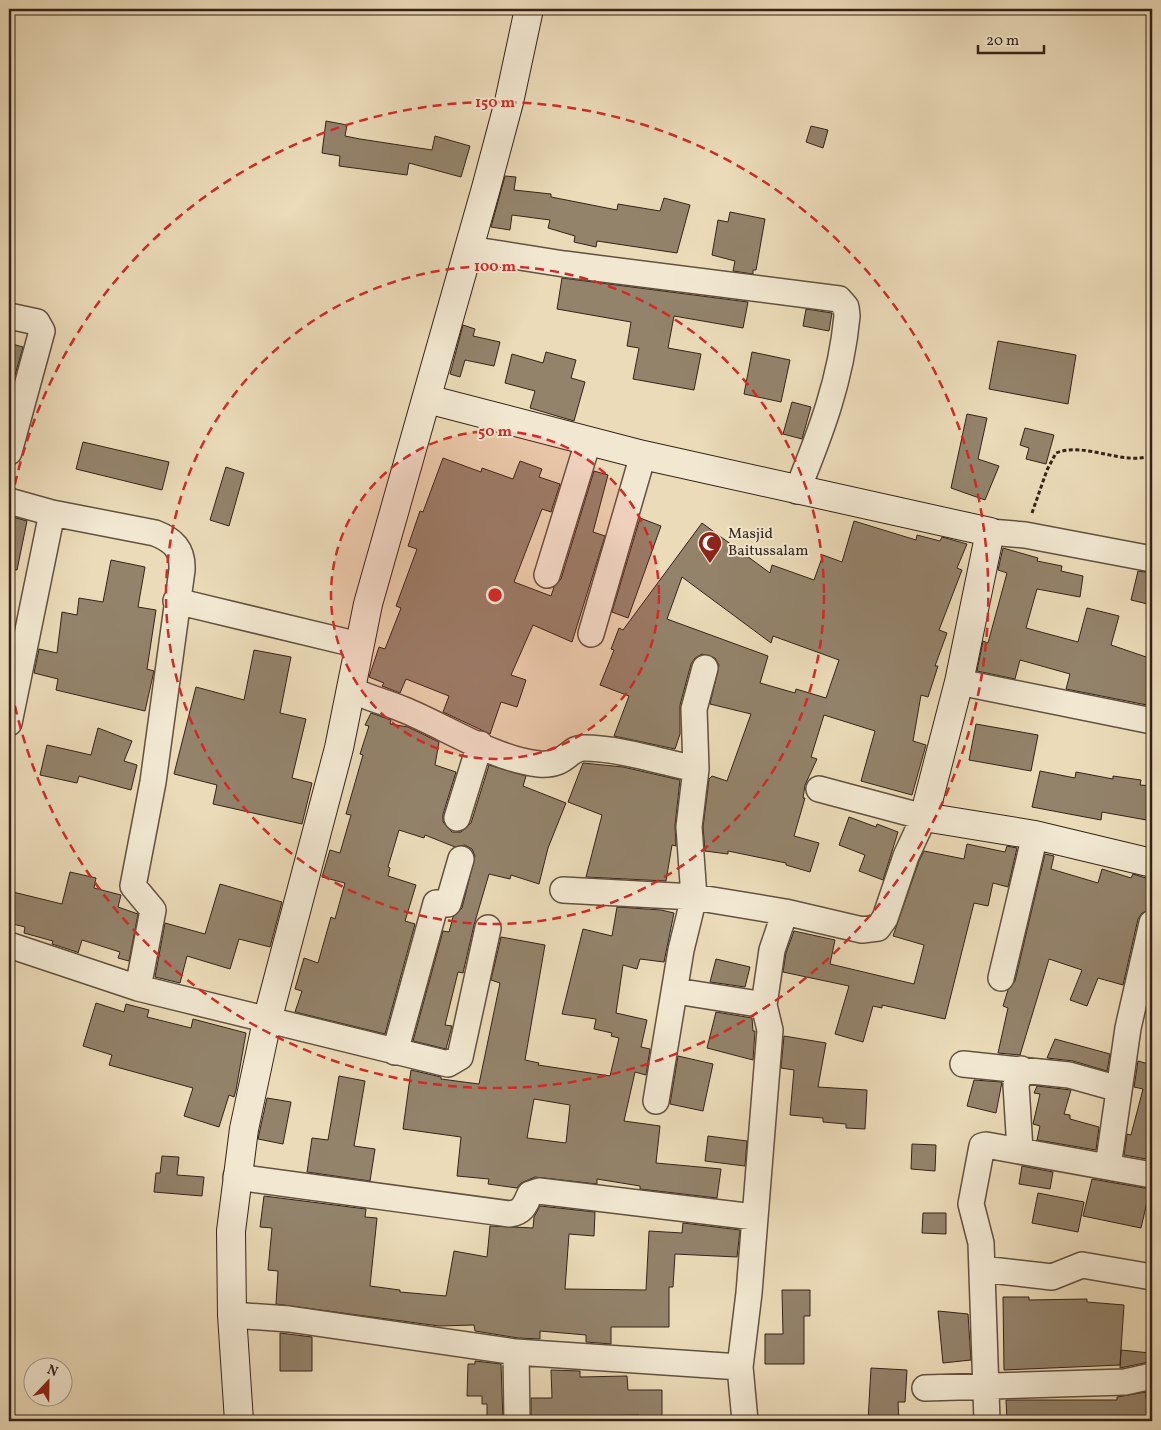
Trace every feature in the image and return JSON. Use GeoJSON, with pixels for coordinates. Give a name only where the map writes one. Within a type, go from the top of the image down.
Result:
{"type":"FeatureCollection","features":[{"type":"Feature","properties":{"kind":"street"},"geometry":{"type":"LineString","coordinates":[[239,1421],[232,1315],[230,1231],[236,1177],[267,1021],[352,690],[368,604],[509,102],[529,9]]}},
{"type":"Feature","properties":{"kind":"street"},"geometry":{"type":"LineString","coordinates":[[469,249],[740,288],[820,295],[833,297],[844,303],[847,316],[839,372],[828,414],[797,491]]}},
{"type":"Feature","properties":{"kind":"street"},"geometry":{"type":"LineString","coordinates":[[9,316],[37,322],[42,331],[12,425],[9,452]]}},
{"type":"Feature","properties":{"kind":"street"},"geometry":{"type":"LineString","coordinates":[[427,399],[525,423],[588,442],[797,491],[990,532],[1024,535],[1152,559]]}},
{"type":"Feature","properties":{"kind":"street"},"geometry":{"type":"LineString","coordinates":[[547,574],[588,442]]}},
{"type":"Feature","properties":{"kind":"street"},"geometry":{"type":"LineString","coordinates":[[591,634],[643,455]]}},
{"type":"Feature","properties":{"kind":"street"},"geometry":{"type":"LineString","coordinates":[[9,502],[52,513],[139,530],[167,538],[176,546],[182,559],[153,782],[133,886],[153,910],[138,988]]}},
{"type":"Feature","properties":{"kind":"street"},"geometry":{"type":"LineString","coordinates":[[9,723],[52,513]]}},
{"type":"Feature","properties":{"kind":"street"},"geometry":{"type":"LineString","coordinates":[[563,890],[694,897],[785,912],[862,930],[878,928],[885,918],[906,856],[924,817],[959,682],[990,532]]}},
{"type":"Feature","properties":{"kind":"street"},"geometry":{"type":"LineString","coordinates":[[176,601],[359,645]]}},
{"type":"Feature","properties":{"kind":"street"},"geometry":{"type":"LineString","coordinates":[[656,1101],[676,991],[681,950],[694,897],[689,827],[696,769],[694,709],[705,668]]}},
{"type":"Feature","properties":{"kind":"street"},"geometry":{"type":"LineString","coordinates":[[959,682],[1152,721]]}},
{"type":"Feature","properties":{"kind":"street"},"geometry":{"type":"LineString","coordinates":[[352,690],[368,698],[402,709],[480,744],[537,763],[552,764],[561,762],[575,750],[583,748],[614,752],[696,769]]}},
{"type":"Feature","properties":{"kind":"street"},"geometry":{"type":"LineString","coordinates":[[457,818],[480,744]]}},
{"type":"Feature","properties":{"kind":"street"},"geometry":{"type":"LineString","coordinates":[[819,789],[924,817],[1035,836],[1152,863]]}},
{"type":"Feature","properties":{"kind":"street"},"geometry":{"type":"LineString","coordinates":[[1001,978],[1035,836]]}},
{"type":"Feature","properties":{"kind":"street"},"geometry":{"type":"LineString","coordinates":[[395,1052],[436,903],[448,904],[461,859]]}},
{"type":"Feature","properties":{"kind":"street"},"geometry":{"type":"LineString","coordinates":[[745,1421],[740,1367],[770,1030],[764,1005],[772,950],[785,912]]}},
{"type":"Feature","properties":{"kind":"street"},"geometry":{"type":"LineString","coordinates":[[1108,1167],[1128,1028],[1152,923]]}},
{"type":"Feature","properties":{"kind":"street"},"geometry":{"type":"LineString","coordinates":[[9,945],[138,988],[448,1064],[460,1057],[488,928]]}},
{"type":"Feature","properties":{"kind":"street"},"geometry":{"type":"LineString","coordinates":[[676,991],[764,1005]]}},
{"type":"Feature","properties":{"kind":"street"},"geometry":{"type":"LineString","coordinates":[[963,1064],[1069,1075],[1119,1090]]}},
{"type":"Feature","properties":{"kind":"street"},"geometry":{"type":"LineString","coordinates":[[1020,1150],[1016,1085],[1021,1069]]}},
{"type":"Feature","properties":{"kind":"street"},"geometry":{"type":"LineString","coordinates":[[987,1421],[981,1243],[971,1204],[982,1146],[1020,1150],[1152,1175]]}},
{"type":"Feature","properties":{"kind":"street"},"geometry":{"type":"LineString","coordinates":[[236,1177],[510,1214],[519,1213],[524,1208],[530,1194],[539,1191],[754,1217]]}},
{"type":"Feature","properties":{"kind":"street"},"geometry":{"type":"LineString","coordinates":[[982,1269],[1052,1277],[1082,1265],[1152,1277]]}},
{"type":"Feature","properties":{"kind":"street"},"geometry":{"type":"LineString","coordinates":[[232,1315],[289,1319],[516,1352],[740,1367]]}},
{"type":"Feature","properties":{"kind":"street"},"geometry":{"type":"LineString","coordinates":[[516,1352],[517,1421]]}},
{"type":"Feature","properties":{"kind":"street"},"geometry":{"type":"LineString","coordinates":[[925,1388],[1125,1382],[1152,1376]]}},
{"type":"Feature","properties":{"kind":"path"},"geometry":{"type":"LineString","coordinates":[[1024,535],[1047,470],[1056,453],[1079,451],[1140,458],[1152,456]]}},
{"type":"Feature","properties":{"kind":"building"},"geometry":{"type":"Polygon","coordinates":[[[326,121],[347,125],[345,136],[360,139],[432,150],[435,136],[470,146],[461,177],[409,163],[407,175],[339,166],[340,156],[322,153],[326,121]]]}},
{"type":"Feature","properties":{"kind":"building"},"geometry":{"type":"Polygon","coordinates":[[[811,126],[828,130],[823,148],[806,142],[811,126]]]}},
{"type":"Feature","properties":{"kind":"building"},"geometry":{"type":"Polygon","coordinates":[[[505,176],[516,177],[514,190],[551,194],[551,197],[617,210],[618,204],[660,211],[664,198],[690,205],[677,253],[597,241],[596,247],[574,242],[575,236],[548,228],[550,220],[512,215],[510,230],[491,227],[505,176]]]}},
{"type":"Feature","properties":{"kind":"building"},"geometry":{"type":"Polygon","coordinates":[[[730,212],[765,219],[756,270],[753,270],[753,274],[733,271],[735,261],[712,255],[718,220],[728,222],[730,212]]]}},
{"type":"Feature","properties":{"kind":"building"},"geometry":{"type":"Polygon","coordinates":[[[562,278],[748,302],[743,328],[674,316],[668,348],[701,354],[694,390],[633,379],[639,348],[627,346],[631,322],[557,309],[562,278]]]}},
{"type":"Feature","properties":{"kind":"building"},"geometry":{"type":"Polygon","coordinates":[[[806,309],[832,313],[829,331],[803,326],[806,309]]]}},
{"type":"Feature","properties":{"kind":"building"},"geometry":{"type":"Polygon","coordinates":[[[463,325],[475,329],[473,336],[500,342],[494,366],[465,360],[460,377],[450,374],[463,325]]]}},
{"type":"Feature","properties":{"kind":"building"},"geometry":{"type":"Polygon","coordinates":[[[998,341],[1076,355],[1068,404],[989,389],[998,341]]]}},
{"type":"Feature","properties":{"kind":"building"},"geometry":{"type":"Polygon","coordinates":[[[9,343],[23,347],[9,396],[9,343]]]}},
{"type":"Feature","properties":{"kind":"building"},"geometry":{"type":"Polygon","coordinates":[[[546,352],[576,360],[571,378],[585,382],[574,421],[530,408],[535,391],[505,383],[512,354],[543,363],[546,352]]]}},
{"type":"Feature","properties":{"kind":"building"},"geometry":{"type":"Polygon","coordinates":[[[752,352],[790,360],[781,402],[744,394],[752,352]]]}},
{"type":"Feature","properties":{"kind":"building"},"geometry":{"type":"Polygon","coordinates":[[[792,402],[811,407],[802,439],[783,434],[792,402]]]}},
{"type":"Feature","properties":{"kind":"building"},"geometry":{"type":"Polygon","coordinates":[[[967,414],[987,418],[978,459],[999,466],[985,500],[951,488],[967,414]]]}},
{"type":"Feature","properties":{"kind":"building"},"geometry":{"type":"Polygon","coordinates":[[[1025,428],[1054,435],[1046,464],[1026,459],[1029,448],[1020,445],[1025,428]]]}},
{"type":"Feature","properties":{"kind":"building"},"geometry":{"type":"Polygon","coordinates":[[[83,442],[169,462],[162,490],[76,469],[83,442]]]}},
{"type":"Feature","properties":{"kind":"building"},"geometry":{"type":"Polygon","coordinates":[[[443,458],[481,472],[482,468],[513,479],[520,461],[542,469],[539,477],[560,484],[551,512],[542,509],[514,582],[551,596],[554,587],[561,579],[594,471],[608,475],[593,532],[605,536],[572,642],[533,625],[511,675],[526,680],[517,707],[501,702],[490,734],[443,712],[449,696],[406,679],[400,693],[382,686],[384,683],[369,677],[379,647],[385,649],[401,608],[396,606],[417,549],[408,546],[420,511],[423,512],[443,458]]]}},
{"type":"Feature","properties":{"kind":"building"},"geometry":{"type":"Polygon","coordinates":[[[226,467],[244,473],[229,526],[210,520],[226,467]]]}},
{"type":"Feature","properties":{"kind":"building"},"geometry":{"type":"Polygon","coordinates":[[[9,516],[27,521],[17,570],[9,569],[9,516]]]}},
{"type":"Feature","properties":{"kind":"building"},"geometry":{"type":"Polygon","coordinates":[[[640,518],[661,526],[628,618],[612,612],[640,518]]]}},
{"type":"Feature","properties":{"kind":"building"},"geometry":{"type":"Polygon","coordinates":[[[854,521],[916,540],[917,535],[940,541],[942,537],[967,544],[957,568],[962,570],[939,630],[947,633],[935,666],[938,666],[928,697],[921,695],[913,741],[926,745],[912,795],[861,781],[875,731],[824,715],[811,757],[817,759],[805,785],[803,798],[805,798],[794,836],[819,843],[810,872],[786,865],[786,863],[728,851],[728,854],[705,851],[703,827],[709,779],[712,776],[727,781],[751,714],[710,704],[719,665],[715,658],[702,654],[695,658],[691,664],[680,705],[680,734],[675,749],[614,736],[629,696],[600,685],[614,650],[611,649],[619,628],[623,630],[702,523],[770,573],[772,565],[814,580],[823,555],[842,562],[854,521]],[[682,577],[667,619],[768,656],[760,683],[795,693],[796,689],[826,698],[839,660],[773,636],[771,643],[682,577]]]}},
{"type":"Feature","properties":{"kind":"building"},"geometry":{"type":"Polygon","coordinates":[[[1003,548],[1038,558],[1037,561],[1062,566],[1061,571],[1083,576],[1080,597],[1037,589],[1026,628],[1078,642],[1087,608],[1119,616],[1111,645],[1152,659],[1152,706],[1066,689],[1070,674],[1020,660],[1015,679],[977,671],[983,641],[988,643],[1007,573],[998,570],[1003,548]]]}},
{"type":"Feature","properties":{"kind":"building"},"geometry":{"type":"Polygon","coordinates":[[[111,560],[145,567],[138,607],[156,610],[147,669],[154,671],[145,711],[56,690],[58,679],[34,673],[39,649],[57,653],[62,612],[77,615],[79,598],[103,602],[111,560]]]}},
{"type":"Feature","properties":{"kind":"building"},"geometry":{"type":"Polygon","coordinates":[[[1138,571],[1152,573],[1152,605],[1131,600],[1138,571]]]}},
{"type":"Feature","properties":{"kind":"building"},"geometry":{"type":"Polygon","coordinates":[[[254,650],[291,657],[280,713],[306,719],[292,778],[312,783],[302,824],[213,804],[217,785],[174,774],[196,687],[244,700],[254,650]]]}},
{"type":"Feature","properties":{"kind":"building"},"geometry":{"type":"Polygon","coordinates":[[[371,713],[391,720],[390,724],[408,727],[439,742],[435,765],[456,772],[443,814],[443,822],[452,832],[461,832],[471,823],[489,765],[526,776],[523,786],[566,803],[548,848],[539,884],[511,875],[510,879],[489,874],[474,925],[463,973],[458,972],[445,1025],[452,1026],[446,1049],[413,1041],[443,931],[449,932],[453,917],[462,908],[475,856],[472,849],[465,845],[455,847],[425,835],[424,838],[399,830],[388,867],[390,868],[388,876],[416,885],[405,921],[415,924],[385,1034],[295,1012],[302,991],[295,989],[304,958],[318,963],[331,917],[335,919],[345,883],[322,877],[330,850],[340,853],[351,815],[346,814],[363,755],[360,754],[369,726],[365,725],[371,713]]]}},
{"type":"Feature","properties":{"kind":"building"},"geometry":{"type":"Polygon","coordinates":[[[976,724],[1038,735],[1031,771],[969,760],[976,724]]]}},
{"type":"Feature","properties":{"kind":"building"},"geometry":{"type":"Polygon","coordinates":[[[98,728],[132,741],[124,761],[137,765],[131,790],[79,776],[77,783],[40,775],[47,745],[91,755],[98,728]]]}},
{"type":"Feature","properties":{"kind":"building"},"geometry":{"type":"Polygon","coordinates":[[[583,763],[623,767],[680,780],[675,825],[676,846],[672,845],[666,881],[586,877],[602,815],[568,802],[583,763]]]}},
{"type":"Feature","properties":{"kind":"building"},"geometry":{"type":"Polygon","coordinates":[[[1040,771],[1075,778],[1076,772],[1113,779],[1113,776],[1141,780],[1140,785],[1152,786],[1152,821],[1102,812],[1101,820],[1032,807],[1040,771]]]}},
{"type":"Feature","properties":{"kind":"building"},"geometry":{"type":"Polygon","coordinates":[[[849,817],[876,827],[877,824],[898,832],[883,880],[859,871],[865,855],[839,845],[849,817]]]}},
{"type":"Feature","properties":{"kind":"building"},"geometry":{"type":"Polygon","coordinates":[[[967,844],[1005,852],[1007,846],[1017,848],[1008,887],[993,883],[988,906],[974,903],[945,1019],[882,1005],[882,1008],[873,1006],[863,1042],[835,1034],[849,986],[783,972],[786,953],[794,931],[835,940],[830,964],[914,984],[924,945],[893,936],[919,861],[924,851],[964,859],[967,844]]]}},
{"type":"Feature","properties":{"kind":"building"},"geometry":{"type":"Polygon","coordinates":[[[1045,854],[1054,856],[1051,869],[1098,883],[1102,869],[1131,878],[1133,874],[1152,880],[1152,909],[1142,913],[1138,919],[1123,985],[1098,978],[1087,1006],[1070,1000],[1082,970],[1049,959],[1020,1055],[998,1053],[1008,1008],[1003,1006],[1008,990],[1015,981],[1045,854]]]}},
{"type":"Feature","properties":{"kind":"building"},"geometry":{"type":"Polygon","coordinates":[[[70,872],[96,878],[94,888],[121,895],[118,907],[138,914],[129,961],[118,958],[120,952],[82,940],[78,953],[52,944],[53,941],[24,933],[25,927],[9,923],[9,891],[62,904],[70,872]]]}},
{"type":"Feature","properties":{"kind":"building"},"geometry":{"type":"Polygon","coordinates":[[[220,884],[282,902],[270,947],[239,939],[230,969],[187,956],[180,983],[155,977],[165,923],[205,934],[220,884]]]}},
{"type":"Feature","properties":{"kind":"building"},"geometry":{"type":"Polygon","coordinates":[[[617,907],[661,910],[674,913],[664,962],[640,959],[637,969],[623,965],[616,1013],[647,1020],[641,1047],[650,1049],[646,1075],[635,1072],[624,1121],[660,1126],[656,1163],[721,1169],[717,1198],[640,1189],[640,1186],[597,1179],[597,1184],[535,1177],[521,1183],[517,1188],[488,1184],[489,1179],[457,1176],[461,1137],[403,1129],[411,1070],[441,1077],[441,1079],[479,1084],[500,983],[491,980],[501,937],[545,945],[525,1060],[539,1063],[538,1065],[610,1076],[619,1038],[611,1036],[612,1033],[594,1029],[596,1019],[562,1014],[583,929],[612,936],[617,907]],[[534,1099],[527,1138],[566,1143],[570,1105],[534,1099]]]}},
{"type":"Feature","properties":{"kind":"building"},"geometry":{"type":"Polygon","coordinates":[[[716,959],[750,967],[745,987],[710,982],[716,959]]]}},
{"type":"Feature","properties":{"kind":"building"},"geometry":{"type":"Polygon","coordinates":[[[96,1003],[124,1012],[126,1004],[149,1010],[147,1017],[191,1028],[193,1019],[246,1033],[234,1097],[229,1095],[219,1127],[184,1116],[193,1088],[109,1065],[112,1055],[83,1046],[96,1003]]]}},
{"type":"Feature","properties":{"kind":"building"},"geometry":{"type":"Polygon","coordinates":[[[716,1012],[752,1018],[753,1031],[755,1031],[753,1060],[707,1048],[716,1012]]]}},
{"type":"Feature","properties":{"kind":"building"},"geometry":{"type":"Polygon","coordinates":[[[784,1036],[826,1043],[818,1087],[867,1090],[865,1129],[846,1128],[846,1124],[823,1122],[823,1118],[790,1115],[794,1070],[781,1068],[784,1036]]]}},
{"type":"Feature","properties":{"kind":"building"},"geometry":{"type":"Polygon","coordinates":[[[1055,1039],[1110,1054],[1107,1071],[1073,1061],[1047,1058],[1055,1039]]]}},
{"type":"Feature","properties":{"kind":"building"},"geometry":{"type":"Polygon","coordinates":[[[678,1056],[713,1064],[703,1111],[670,1104],[678,1056]]]}},
{"type":"Feature","properties":{"kind":"building"},"geometry":{"type":"Polygon","coordinates":[[[1138,1061],[1152,1065],[1152,1160],[1124,1155],[1127,1134],[1131,1135],[1143,1089],[1134,1087],[1138,1061]]]}},
{"type":"Feature","properties":{"kind":"building"},"geometry":{"type":"Polygon","coordinates":[[[339,1076],[365,1081],[354,1146],[375,1149],[370,1181],[307,1172],[312,1138],[328,1140],[339,1076]]]}},
{"type":"Feature","properties":{"kind":"building"},"geometry":{"type":"Polygon","coordinates":[[[974,1080],[1002,1082],[996,1113],[967,1106],[974,1080]]]}},
{"type":"Feature","properties":{"kind":"building"},"geometry":{"type":"Polygon","coordinates":[[[1037,1086],[1071,1090],[1064,1114],[1070,1115],[1070,1119],[1099,1127],[1096,1150],[1037,1140],[1040,1126],[1033,1124],[1040,1094],[1034,1093],[1037,1086]]]}},
{"type":"Feature","properties":{"kind":"building"},"geometry":{"type":"Polygon","coordinates":[[[267,1098],[291,1102],[283,1144],[258,1139],[267,1098]]]}},
{"type":"Feature","properties":{"kind":"building"},"geometry":{"type":"Polygon","coordinates":[[[708,1136],[747,1141],[745,1166],[705,1161],[708,1136]]]}},
{"type":"Feature","properties":{"kind":"building"},"geometry":{"type":"Polygon","coordinates":[[[912,1144],[936,1145],[935,1171],[911,1169],[912,1144]]]}},
{"type":"Feature","properties":{"kind":"building"},"geometry":{"type":"Polygon","coordinates":[[[162,1156],[179,1157],[177,1175],[204,1177],[202,1196],[154,1192],[156,1173],[160,1173],[162,1156]]]}},
{"type":"Feature","properties":{"kind":"building"},"geometry":{"type":"Polygon","coordinates":[[[1022,1166],[1053,1172],[1050,1189],[1019,1184],[1022,1166]]]}},
{"type":"Feature","properties":{"kind":"building"},"geometry":{"type":"Polygon","coordinates":[[[1092,1179],[1150,1189],[1141,1228],[1083,1216],[1092,1179]]]}},
{"type":"Feature","properties":{"kind":"building"},"geometry":{"type":"Polygon","coordinates":[[[1038,1193],[1084,1202],[1078,1232],[1032,1223],[1038,1193]]]}},
{"type":"Feature","properties":{"kind":"building"},"geometry":{"type":"Polygon","coordinates":[[[264,1196],[366,1209],[365,1217],[377,1218],[370,1286],[400,1290],[400,1292],[446,1296],[454,1251],[487,1257],[490,1226],[533,1228],[534,1217],[540,1206],[595,1212],[594,1236],[569,1234],[565,1289],[646,1290],[649,1231],[682,1233],[683,1223],[740,1230],[737,1257],[675,1254],[673,1287],[669,1287],[669,1327],[611,1327],[611,1344],[586,1342],[586,1335],[540,1331],[540,1339],[518,1338],[475,1331],[474,1325],[439,1326],[276,1304],[278,1271],[268,1270],[272,1228],[260,1227],[264,1196]]]}},
{"type":"Feature","properties":{"kind":"building"},"geometry":{"type":"Polygon","coordinates":[[[923,1213],[946,1213],[946,1234],[922,1233],[923,1213]]]}},
{"type":"Feature","properties":{"kind":"building"},"geometry":{"type":"Polygon","coordinates":[[[782,1290],[810,1290],[810,1316],[804,1316],[804,1364],[765,1364],[765,1334],[783,1334],[782,1290]]]}},
{"type":"Feature","properties":{"kind":"building"},"geometry":{"type":"Polygon","coordinates":[[[1003,1297],[1029,1297],[1029,1300],[1087,1299],[1087,1302],[1124,1305],[1120,1365],[1004,1370],[1003,1297]]]}},
{"type":"Feature","properties":{"kind":"building"},"geometry":{"type":"Polygon","coordinates":[[[938,1311],[968,1314],[971,1360],[943,1363],[938,1311]]]}},
{"type":"Feature","properties":{"kind":"building"},"geometry":{"type":"Polygon","coordinates":[[[280,1333],[312,1337],[312,1371],[280,1371],[280,1333]]]}},
{"type":"Feature","properties":{"kind":"building"},"geometry":{"type":"Polygon","coordinates":[[[1121,1350],[1150,1353],[1149,1362],[1120,1368],[1121,1350]]]}},
{"type":"Feature","properties":{"kind":"building"},"geometry":{"type":"Polygon","coordinates":[[[475,1361],[501,1364],[503,1421],[487,1421],[487,1404],[482,1404],[482,1396],[467,1396],[468,1364],[475,1364],[475,1361]]]}},
{"type":"Feature","properties":{"kind":"building"},"geometry":{"type":"Polygon","coordinates":[[[871,1368],[907,1370],[905,1402],[898,1402],[899,1421],[868,1421],[871,1368]]]}},
{"type":"Feature","properties":{"kind":"building"},"geometry":{"type":"Polygon","coordinates":[[[551,1370],[580,1371],[580,1377],[627,1376],[628,1390],[662,1390],[662,1421],[639,1421],[639,1415],[580,1416],[580,1421],[531,1421],[531,1398],[552,1398],[551,1370]]]}},
{"type":"Feature","properties":{"kind":"building"},"geometry":{"type":"Polygon","coordinates":[[[1146,1392],[1146,1398],[1152,1398],[1152,1421],[1007,1421],[1006,1400],[1117,1400],[1117,1397],[1146,1392]]]}},
{"type":"Feature","properties":{"kind":"place","name":"Masjid Baitussalam"},"geometry":{"type":"Point","coordinates":[710,564]}}]}
